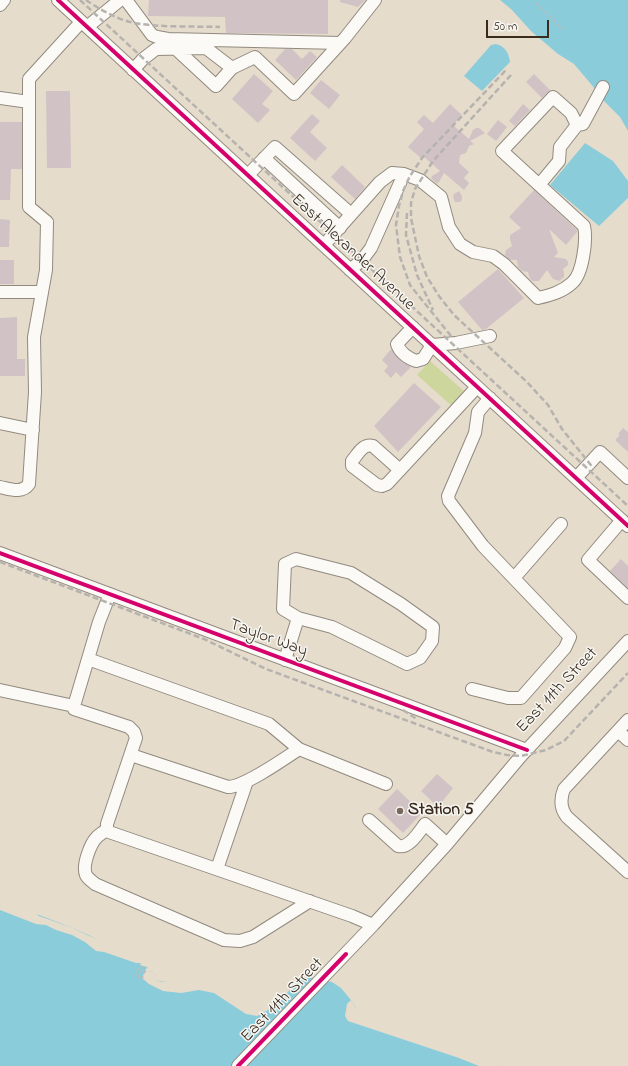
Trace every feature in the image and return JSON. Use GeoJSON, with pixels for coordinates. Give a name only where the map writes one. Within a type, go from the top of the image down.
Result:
{"type":"FeatureCollection","features":[{"type":"Feature","properties":{"kind":"street"},"geometry":{"type":"LineString","coordinates":[[0,5],[4,0]]}},
{"type":"Feature","properties":{"kind":"street","name":"East Alexander Avenue"},"geometry":{"type":"LineString","coordinates":[[58,0],[625,523]]}},
{"type":"Feature","properties":{"kind":"street"},"geometry":{"type":"LineString","coordinates":[[0,487],[19,490],[26,488],[29,484],[33,430],[34,337],[46,270],[47,222],[29,207],[29,79],[84,25],[120,0]]}},
{"type":"Feature","properties":{"kind":"street"},"geometry":{"type":"LineString","coordinates":[[126,0],[148,31],[157,38],[340,44]]}},
{"type":"Feature","properties":{"kind":"street"},"geometry":{"type":"LineString","coordinates":[[174,48],[216,86],[232,68],[255,57],[294,94],[340,44],[375,0]]}},
{"type":"Feature","properties":{"kind":"street"},"geometry":{"type":"LineString","coordinates":[[134,70],[144,58],[156,48],[206,48],[232,68]]}},
{"type":"Feature","properties":{"kind":"street"},"geometry":{"type":"LineString","coordinates":[[539,185],[559,160],[560,147],[577,126],[583,124],[604,87]]}},
{"type":"Feature","properties":{"kind":"street"},"geometry":{"type":"LineString","coordinates":[[324,245],[380,182],[392,173],[404,174],[420,180],[441,197],[449,228],[460,244],[473,252],[493,256],[504,264],[538,298],[556,294],[573,282],[581,266],[585,234],[584,226],[502,151],[553,96],[571,112],[577,126]]}},
{"type":"Feature","properties":{"kind":"street"},"geometry":{"type":"LineString","coordinates":[[0,98],[29,102]]}},
{"type":"Feature","properties":{"kind":"street"},"geometry":{"type":"LineString","coordinates":[[248,175],[275,147],[352,214]]}},
{"type":"Feature","properties":{"kind":"street"},"geometry":{"type":"LineString","coordinates":[[264,158],[340,228]]}},
{"type":"Feature","properties":{"kind":"street"},"geometry":{"type":"LineString","coordinates":[[350,270],[362,260],[371,248],[404,174]]}},
{"type":"Feature","properties":{"kind":"street"},"geometry":{"type":"LineString","coordinates":[[0,292],[42,292]]}},
{"type":"Feature","properties":{"kind":"street"},"geometry":{"type":"LineString","coordinates":[[413,327],[397,344],[399,350],[410,359],[416,361],[423,359],[432,345],[456,343],[490,336]]}},
{"type":"Feature","properties":{"kind":"street"},"geometry":{"type":"LineString","coordinates":[[400,470],[477,386]]}},
{"type":"Feature","properties":{"kind":"street"},"geometry":{"type":"LineString","coordinates":[[472,689],[508,698],[521,698],[565,648],[570,636],[483,546],[449,501],[448,496],[475,433],[478,412],[490,398]]}},
{"type":"Feature","properties":{"kind":"street"},"geometry":{"type":"LineString","coordinates":[[0,423],[33,430]]}},
{"type":"Feature","properties":{"kind":"street"},"geometry":{"type":"LineString","coordinates":[[576,478],[600,452],[628,478]]}},
{"type":"Feature","properties":{"kind":"street"},"geometry":{"type":"LineString","coordinates":[[625,523],[588,560],[628,598]]}},
{"type":"Feature","properties":{"kind":"street"},"geometry":{"type":"LineString","coordinates":[[514,578],[561,524]]}},
{"type":"Feature","properties":{"kind":"street","name":"Taylor Way"},"geometry":{"type":"LineString","coordinates":[[0,553],[527,750]]}},
{"type":"Feature","properties":{"kind":"street"},"geometry":{"type":"LineString","coordinates":[[296,559],[352,573],[433,626],[432,641],[420,658],[407,664],[332,627],[298,618],[283,609],[285,564],[296,559]]}},
{"type":"Feature","properties":{"kind":"street"},"geometry":{"type":"LineString","coordinates":[[74,706],[99,622],[110,594]]}},
{"type":"Feature","properties":{"kind":"street"},"geometry":{"type":"LineString","coordinates":[[285,660],[298,618]]}},
{"type":"Feature","properties":{"kind":"street","name":"East 11th Street"},"geometry":{"type":"LineString","coordinates":[[238,1066],[373,925],[447,844],[527,750],[628,641]]}},
{"type":"Feature","properties":{"kind":"street"},"geometry":{"type":"LineString","coordinates":[[88,659],[269,724],[299,750],[386,784]]}},
{"type":"Feature","properties":{"kind":"street"},"geometry":{"type":"LineString","coordinates":[[0,690],[74,706],[74,709],[130,727],[134,732],[136,738],[107,829],[97,837],[91,845],[85,867],[85,874],[95,884],[224,940],[240,941],[254,937],[310,901]]}},
{"type":"Feature","properties":{"kind":"street"},"geometry":{"type":"LineString","coordinates":[[628,720],[564,789],[561,804],[567,817],[628,872]]}},
{"type":"Feature","properties":{"kind":"street"},"geometry":{"type":"LineString","coordinates":[[618,730],[628,740]]}},
{"type":"Feature","properties":{"kind":"street"},"geometry":{"type":"LineString","coordinates":[[131,755],[228,787],[235,787],[269,769],[299,750]]}},
{"type":"Feature","properties":{"kind":"street"},"geometry":{"type":"LineString","coordinates":[[217,869],[247,781]]}},
{"type":"Feature","properties":{"kind":"street"},"geometry":{"type":"LineString","coordinates":[[369,820],[401,847],[408,844],[425,824],[447,844]]}},
{"type":"Feature","properties":{"kind":"street"},"geometry":{"type":"LineString","coordinates":[[107,829],[110,832],[310,901],[373,925]]}},
{"type":"Feature","properties":{"kind":"path"},"geometry":{"type":"LineString","coordinates":[[536,2],[564,30]]}},
{"type":"Feature","properties":{"kind":"path"},"geometry":{"type":"LineString","coordinates":[[135,976],[140,965]]}},
{"type":"Feature","properties":{"kind":"path"},"geometry":{"type":"LineString","coordinates":[[138,978],[143,966]]}},
{"type":"Feature","properties":{"kind":"path"},"geometry":{"type":"LineString","coordinates":[[142,979],[147,967]]}},
{"type":"Feature","properties":{"kind":"green space"},"geometry":{"type":"Polygon","coordinates":[[[430,361],[466,393],[453,407],[417,375],[430,361]]]}},
{"type":"Feature","properties":{"kind":"water"},"geometry":{"type":"Polygon","coordinates":[[[493,0],[628,0],[628,153],[571,84],[509,14],[493,0]]]}},
{"type":"Feature","properties":{"kind":"water"},"geometry":{"type":"Polygon","coordinates":[[[496,44],[502,46],[506,50],[510,62],[482,91],[464,76],[491,45],[496,44]]]}},
{"type":"Feature","properties":{"kind":"water"},"geometry":{"type":"Polygon","coordinates":[[[585,143],[613,161],[628,181],[628,198],[599,226],[550,185],[585,143]]]}},
{"type":"Feature","properties":{"kind":"water"},"geometry":{"type":"Polygon","coordinates":[[[0,900],[73,928],[97,939],[104,952],[136,963],[141,963],[140,965],[147,967],[147,972],[154,971],[158,982],[206,984],[242,1005],[264,1006],[277,999],[300,979],[308,977],[332,982],[341,988],[359,1012],[505,1066],[0,1066],[0,900]]]}},
{"type":"Feature","properties":{"kind":"pier"},"geometry":{"type":"Polygon","coordinates":[[[491,0],[500,0],[511,9],[531,31],[558,54],[574,64],[596,90],[584,114],[569,85],[508,16],[491,0]]]}},
{"type":"Feature","properties":{"kind":"pier"},"geometry":{"type":"Polygon","coordinates":[[[601,98],[620,117],[628,131],[628,153],[618,147],[589,121],[601,98]]]}},
{"type":"Feature","properties":{"kind":"pier"},"geometry":{"type":"Polygon","coordinates":[[[0,898],[35,912],[39,916],[99,939],[105,949],[104,952],[96,951],[85,942],[72,935],[46,925],[36,924],[0,910],[0,898]]]}},
{"type":"Feature","properties":{"kind":"pier"},"geometry":{"type":"Polygon","coordinates":[[[147,967],[147,972],[154,971],[158,982],[176,980],[206,983],[224,989],[245,1005],[263,1003],[271,1000],[300,977],[300,979],[274,1007],[257,1016],[246,1014],[214,993],[199,990],[181,993],[163,991],[149,984],[142,978],[147,967]]]}},
{"type":"Feature","properties":{"kind":"pier"},"geometry":{"type":"Polygon","coordinates":[[[351,1000],[360,1011],[446,1040],[505,1066],[479,1066],[348,1021],[345,1016],[347,1004],[351,1000]]]}},
{"type":"Feature","properties":{"kind":"building"},"geometry":{"type":"Polygon","coordinates":[[[149,0],[328,0],[328,34],[226,33],[225,17],[148,16],[149,0]]]}},
{"type":"Feature","properties":{"kind":"building"},"geometry":{"type":"Polygon","coordinates":[[[340,0],[365,0],[358,7],[340,2],[340,0]]]}},
{"type":"Feature","properties":{"kind":"building"},"geometry":{"type":"Polygon","coordinates":[[[285,49],[292,49],[302,59],[310,51],[317,57],[296,80],[275,60],[285,49]]]}},
{"type":"Feature","properties":{"kind":"building"},"geometry":{"type":"Polygon","coordinates":[[[254,74],[273,91],[262,104],[270,110],[258,123],[232,99],[254,74]]]}},
{"type":"Feature","properties":{"kind":"building"},"geometry":{"type":"Polygon","coordinates":[[[534,74],[550,90],[542,98],[526,82],[534,74]]]}},
{"type":"Feature","properties":{"kind":"building"},"geometry":{"type":"Polygon","coordinates":[[[321,80],[340,95],[329,109],[310,93],[321,80]]]}},
{"type":"Feature","properties":{"kind":"building"},"geometry":{"type":"Polygon","coordinates":[[[46,91],[70,91],[71,168],[47,168],[46,91]]]}},
{"type":"Feature","properties":{"kind":"building"},"geometry":{"type":"Polygon","coordinates":[[[450,104],[462,115],[453,125],[469,139],[473,130],[476,128],[479,128],[485,133],[470,141],[474,144],[469,146],[466,153],[460,155],[459,163],[469,172],[464,178],[469,183],[464,190],[444,173],[437,184],[431,178],[440,171],[423,156],[421,158],[408,147],[424,129],[417,122],[424,115],[433,123],[450,104]]]}},
{"type":"Feature","properties":{"kind":"building"},"geometry":{"type":"Polygon","coordinates":[[[523,104],[530,110],[515,126],[509,121],[523,104]]]}},
{"type":"Feature","properties":{"kind":"building"},"geometry":{"type":"Polygon","coordinates":[[[312,114],[320,121],[310,132],[327,148],[315,161],[290,138],[312,114]]]}},
{"type":"Feature","properties":{"kind":"building"},"geometry":{"type":"Polygon","coordinates":[[[498,120],[507,127],[496,141],[487,134],[498,120]]]}},
{"type":"Feature","properties":{"kind":"building"},"geometry":{"type":"Polygon","coordinates":[[[0,122],[22,122],[22,169],[11,169],[10,200],[0,200],[0,122]]]}},
{"type":"Feature","properties":{"kind":"building"},"geometry":{"type":"Polygon","coordinates":[[[342,165],[365,187],[355,199],[331,177],[342,165]]]}},
{"type":"Feature","properties":{"kind":"building"},"geometry":{"type":"Polygon","coordinates":[[[534,190],[577,230],[566,245],[549,229],[558,253],[554,257],[566,259],[568,262],[568,265],[563,269],[564,277],[559,281],[553,279],[547,270],[539,281],[533,281],[530,279],[528,272],[522,271],[518,267],[517,260],[510,260],[505,255],[506,250],[512,246],[510,235],[521,228],[509,217],[534,190]]]}},
{"type":"Feature","properties":{"kind":"building"},"geometry":{"type":"Polygon","coordinates":[[[459,191],[462,196],[462,200],[460,202],[455,202],[453,197],[454,194],[459,191]]]}},
{"type":"Feature","properties":{"kind":"building"},"geometry":{"type":"Polygon","coordinates":[[[0,219],[10,220],[9,247],[0,247],[0,219]]]}},
{"type":"Feature","properties":{"kind":"building"},"geometry":{"type":"Polygon","coordinates":[[[0,260],[14,260],[14,284],[0,284],[0,260]]]}},
{"type":"Feature","properties":{"kind":"building"},"geometry":{"type":"Polygon","coordinates":[[[498,269],[524,298],[486,329],[482,330],[458,302],[498,269]]]}},
{"type":"Feature","properties":{"kind":"building"},"geometry":{"type":"Polygon","coordinates":[[[17,317],[17,359],[25,359],[25,376],[0,376],[0,318],[17,317]]]}},
{"type":"Feature","properties":{"kind":"building"},"geometry":{"type":"Polygon","coordinates":[[[391,349],[400,360],[411,367],[401,377],[396,372],[391,378],[384,371],[388,366],[382,360],[391,349]]]}},
{"type":"Feature","properties":{"kind":"building"},"geometry":{"type":"Polygon","coordinates":[[[414,383],[441,407],[398,452],[374,426],[414,383]]]}},
{"type":"Feature","properties":{"kind":"building"},"geometry":{"type":"Polygon","coordinates":[[[623,428],[628,432],[628,452],[615,440],[620,435],[618,434],[623,428]]]}},
{"type":"Feature","properties":{"kind":"building"},"geometry":{"type":"Polygon","coordinates":[[[621,559],[628,566],[628,588],[610,571],[621,559]]]}},
{"type":"Feature","properties":{"kind":"building"},"geometry":{"type":"Polygon","coordinates":[[[437,774],[453,788],[438,807],[421,791],[437,774]]]}},
{"type":"Feature","properties":{"kind":"building","name":"Station 5"},"geometry":{"type":"Polygon","coordinates":[[[397,789],[422,813],[403,833],[378,809],[397,789]]]}},
{"type":"Feature","properties":{"kind":"railway"},"geometry":{"type":"LineString","coordinates":[[80,0],[628,506]]}},
{"type":"Feature","properties":{"kind":"railway"},"geometry":{"type":"LineString","coordinates":[[86,0],[107,13],[130,22],[163,26],[220,27]]}},
{"type":"Feature","properties":{"kind":"railway"},"geometry":{"type":"LineString","coordinates":[[451,336],[410,285],[400,257],[396,225],[399,206],[403,191],[410,176],[422,158],[506,70]]}},
{"type":"Feature","properties":{"kind":"railway"},"geometry":{"type":"LineString","coordinates":[[511,75],[433,161],[415,189],[411,203],[411,218],[419,256],[427,277],[439,296],[454,315],[527,382],[548,405],[562,429],[594,469]]}},
{"type":"Feature","properties":{"kind":"railway"},"geometry":{"type":"LineString","coordinates":[[407,213],[406,235],[417,275],[433,310]]}},
{"type":"Feature","properties":{"kind":"railway"},"geometry":{"type":"LineString","coordinates":[[0,562],[204,639],[266,669],[493,752],[507,755],[521,756],[546,750],[564,741],[628,673]]}},
{"type":"Feature","properties":{"kind":"railway"},"geometry":{"type":"LineString","coordinates":[[403,710],[418,720]]}},
{"type":"Feature","properties":{"kind":"cycle path"},"geometry":{"type":"LineString","coordinates":[[58,0],[628,526]]}},
{"type":"Feature","properties":{"kind":"cycle path"},"geometry":{"type":"LineString","coordinates":[[0,553],[527,750]]}},
{"type":"Feature","properties":{"kind":"cycle path"},"geometry":{"type":"LineString","coordinates":[[238,1066],[346,954]]}},
{"type":"Feature","properties":{"kind":"place","name":"Station 5"},"geometry":{"type":"Point","coordinates":[400,811]}}]}
